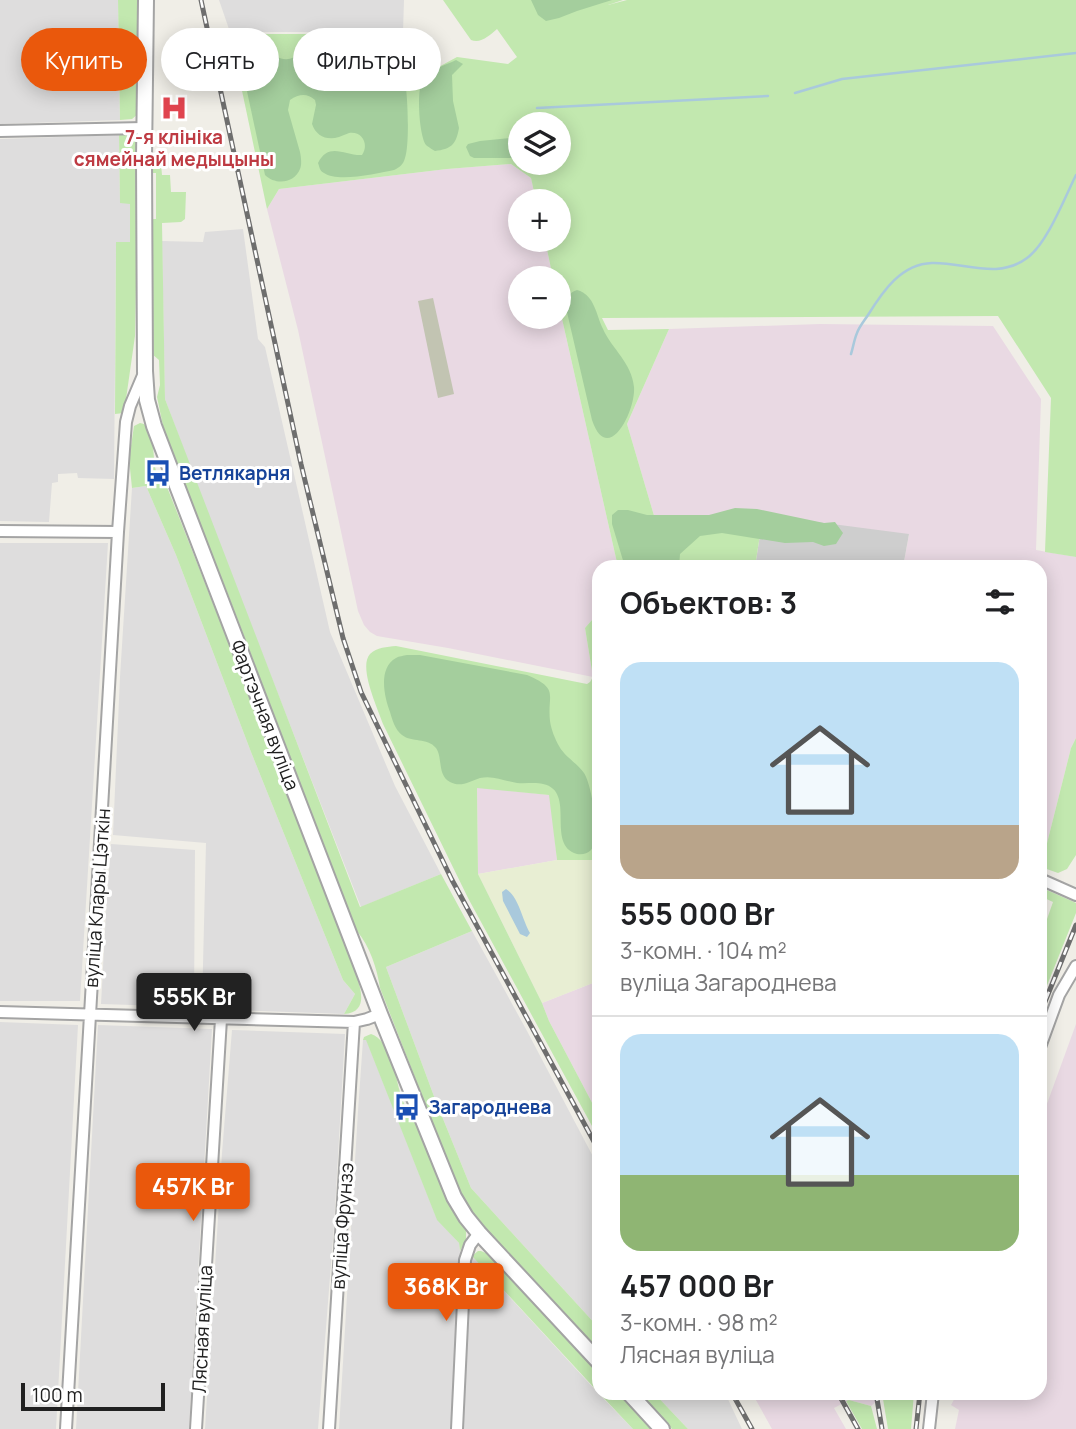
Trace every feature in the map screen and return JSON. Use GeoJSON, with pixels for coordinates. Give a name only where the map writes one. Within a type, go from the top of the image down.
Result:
{"type":"FeatureCollection","features":[{"type":"Feature","properties":{"kind":"street","name":"Фартэчная вуліца"},"geometry":{"type":"LineString","coordinates":[[146,0],[145,371],[147,400],[164,455],[380,1014],[454,1197],[479,1233],[592,1355]]}},
{"type":"Feature","properties":{"kind":"street"},"geometry":{"type":"LineString","coordinates":[[0,131],[144,128]]}},
{"type":"Feature","properties":{"kind":"street","name":"вуліца Клары Цэткін"},"geometry":{"type":"LineString","coordinates":[[66,1429],[126,422],[145,371]]}},
{"type":"Feature","properties":{"kind":"street"},"geometry":{"type":"LineString","coordinates":[[0,531],[118,532]]}},
{"type":"Feature","properties":{"kind":"street"},"geometry":{"type":"LineString","coordinates":[[1047,882],[1076,895]]}},
{"type":"Feature","properties":{"kind":"street"},"geometry":{"type":"LineString","coordinates":[[1047,1028],[1059,995],[1076,966]]}},
{"type":"Feature","properties":{"kind":"street"},"geometry":{"type":"LineString","coordinates":[[0,1012],[354,1022],[380,1014]]}},
{"type":"Feature","properties":{"kind":"street","name":"Лясная вуліца"},"geometry":{"type":"LineString","coordinates":[[196,1429],[221,1019]]}},
{"type":"Feature","properties":{"kind":"street","name":"вуліца Фрунзэ"},"geometry":{"type":"LineString","coordinates":[[329,1429],[354,1022]]}},
{"type":"Feature","properties":{"kind":"street"},"geometry":{"type":"LineString","coordinates":[[457,1429],[465,1260],[470,1245],[479,1233]]}},
{"type":"Feature","properties":{"kind":"street"},"geometry":{"type":"LineString","coordinates":[[635,1400],[662,1429]]}},
{"type":"Feature","properties":{"kind":"street"},"geometry":{"type":"LineString","coordinates":[[929,1429],[932,1400]]}},
{"type":"Feature","properties":{"kind":"shaded area"},"geometry":{"type":"Polygon","coordinates":[[[0,0],[118,0],[118,28],[21,28],[21,91],[120,91],[120,120],[0,124],[0,0]]]}},
{"type":"Feature","properties":{"kind":"shaded area"},"geometry":{"type":"Polygon","coordinates":[[[219,0],[404,0],[403,28],[293,28],[293,32],[279,32],[279,28],[229,28],[219,0]]]}},
{"type":"Feature","properties":{"kind":"shaded area"},"geometry":{"type":"Polygon","coordinates":[[[119,135],[120,202],[130,203],[130,242],[116,243],[114,479],[78,478],[77,473],[58,474],[58,482],[52,483],[49,522],[0,521],[0,139],[119,135]]]}},
{"type":"Feature","properties":{"kind":"shaded area"},"geometry":{"type":"Polygon","coordinates":[[[508,164],[508,175],[527,175],[531,178],[533,189],[508,189],[508,252],[548,252],[550,266],[508,266],[508,329],[564,329],[616,560],[592,560],[592,620],[585,628],[592,677],[377,636],[364,625],[358,611],[298,330],[267,209],[279,189],[508,164]]]}},
{"type":"Feature","properties":{"kind":"shaded area"},"geometry":{"type":"Polygon","coordinates":[[[243,229],[258,339],[265,347],[330,632],[395,786],[441,874],[361,907],[165,399],[162,241],[203,242],[205,232],[243,229]]]}},
{"type":"Feature","properties":{"kind":"shaded area"},"geometry":{"type":"Polygon","coordinates":[[[433,298],[454,394],[438,398],[418,301],[433,298]]]}},
{"type":"Feature","properties":{"kind":"shaded area"},"geometry":{"type":"Polygon","coordinates":[[[820,324],[993,326],[1041,399],[1036,550],[1076,557],[1076,738],[1071,748],[1047,843],[1047,560],[904,560],[909,534],[660,536],[627,424],[669,329],[820,324]]]}},
{"type":"Feature","properties":{"kind":"shaded area"},"geometry":{"type":"Polygon","coordinates":[[[146,486],[176,555],[251,752],[343,980],[355,994],[344,1014],[209,1009],[208,1005],[202,1005],[206,843],[113,835],[132,488],[146,486]]]}},
{"type":"Feature","properties":{"kind":"shaded area"},"geometry":{"type":"Polygon","coordinates":[[[763,515],[909,534],[904,560],[756,560],[763,515]]]}},
{"type":"Feature","properties":{"kind":"shaded area"},"geometry":{"type":"Polygon","coordinates":[[[0,543],[108,543],[80,1001],[0,1001],[0,543]]]}},
{"type":"Feature","properties":{"kind":"shaded area"},"geometry":{"type":"Polygon","coordinates":[[[477,787],[550,795],[557,860],[478,874],[477,787]]]}},
{"type":"Feature","properties":{"kind":"shaded area"},"geometry":{"type":"Polygon","coordinates":[[[111,844],[195,850],[194,1007],[101,1004],[111,844]]]}},
{"type":"Feature","properties":{"kind":"shaded area"},"geometry":{"type":"Polygon","coordinates":[[[557,860],[592,860],[592,983],[542,1003],[478,874],[557,860]]]}},
{"type":"Feature","properties":{"kind":"shaded area"},"geometry":{"type":"Polygon","coordinates":[[[472,931],[592,1155],[592,1320],[471,1188],[386,967],[472,931]]]}},
{"type":"Feature","properties":{"kind":"shaded area"},"geometry":{"type":"Polygon","coordinates":[[[592,983],[592,1103],[549,1021],[542,1003],[592,983]]]}},
{"type":"Feature","properties":{"kind":"shaded area"},"geometry":{"type":"Polygon","coordinates":[[[0,1022],[78,1025],[56,1429],[0,1429],[0,1022]]]}},
{"type":"Feature","properties":{"kind":"shaded area"},"geometry":{"type":"Polygon","coordinates":[[[1076,1024],[1076,1429],[955,1429],[959,1410],[951,1405],[954,1400],[1047,1400],[1047,1104],[1076,1024]]]}},
{"type":"Feature","properties":{"kind":"shaded area"},"geometry":{"type":"Polygon","coordinates":[[[98,1025],[212,1029],[189,1429],[76,1429],[98,1025]]]}},
{"type":"Feature","properties":{"kind":"shaded area"},"geometry":{"type":"Polygon","coordinates":[[[232,1030],[345,1034],[334,1226],[318,1429],[205,1429],[232,1030]]]}},
{"type":"Feature","properties":{"kind":"shaded area"},"geometry":{"type":"Polygon","coordinates":[[[366,1039],[437,1219],[459,1243],[452,1429],[339,1429],[358,1111],[363,1040],[366,1039]]]}},
{"type":"Feature","properties":{"kind":"shaded area"},"geometry":{"type":"Polygon","coordinates":[[[472,1256],[592,1386],[592,1400],[605,1400],[633,1429],[462,1429],[472,1256]]]}},
{"type":"Feature","properties":{"kind":"shaded area"},"geometry":{"type":"Polygon","coordinates":[[[661,1400],[728,1400],[742,1429],[688,1429],[661,1400]]]}},
{"type":"Feature","properties":{"kind":"shaded area"},"geometry":{"type":"Polygon","coordinates":[[[756,1400],[849,1400],[834,1408],[846,1429],[772,1429],[756,1400]]]}},
{"type":"Feature","properties":{"kind":"shaded area"},"geometry":{"type":"Polygon","coordinates":[[[849,1400],[878,1400],[871,1406],[849,1400]]]}},
{"type":"Feature","properties":{"kind":"green space"},"geometry":{"type":"Polygon","coordinates":[[[118,0],[142,0],[141,28],[118,28],[118,0]]]}},
{"type":"Feature","properties":{"kind":"green space"},"geometry":{"type":"Polygon","coordinates":[[[443,0],[623,0],[608,5],[627,0],[1076,0],[1076,557],[1045,552],[1051,398],[998,316],[602,318],[608,330],[669,329],[627,424],[660,536],[763,515],[756,560],[616,560],[564,329],[571,329],[571,266],[550,266],[548,252],[571,252],[571,189],[533,189],[531,178],[527,175],[571,175],[571,112],[508,112],[508,164],[279,189],[267,209],[242,91],[279,91],[279,34],[293,34],[293,91],[441,91],[441,66],[457,57],[508,64],[517,57],[497,29],[482,40],[471,40],[443,0]]]}},
{"type":"Feature","properties":{"kind":"green space"},"geometry":{"type":"Polygon","coordinates":[[[531,0],[612,0],[546,21],[538,15],[531,0]]]}},
{"type":"Feature","properties":{"kind":"green space"},"geometry":{"type":"Polygon","coordinates":[[[279,58],[292,58],[293,91],[406,91],[407,151],[398,168],[348,177],[330,176],[322,172],[318,163],[322,156],[332,151],[362,155],[365,143],[361,136],[354,133],[330,138],[319,134],[312,124],[315,100],[303,95],[290,100],[288,110],[300,152],[300,169],[293,178],[284,181],[265,175],[247,91],[279,91],[279,58]]]}},
{"type":"Feature","properties":{"kind":"green space"},"geometry":{"type":"Polygon","coordinates":[[[456,60],[463,64],[452,75],[453,101],[459,128],[452,145],[435,151],[426,145],[424,140],[419,102],[420,91],[441,91],[441,67],[456,60]]]}},
{"type":"Feature","properties":{"kind":"green space"},"geometry":{"type":"Polygon","coordinates":[[[120,91],[139,91],[138,114],[132,119],[120,120],[120,91]]]}},
{"type":"Feature","properties":{"kind":"green space"},"geometry":{"type":"Polygon","coordinates":[[[119,135],[137,140],[139,148],[135,336],[124,413],[115,414],[116,242],[130,242],[130,204],[120,203],[119,135]]]}},
{"type":"Feature","properties":{"kind":"green space"},"geometry":{"type":"Polygon","coordinates":[[[508,138],[508,158],[470,156],[466,147],[468,144],[508,138]]]}},
{"type":"Feature","properties":{"kind":"green space"},"geometry":{"type":"Polygon","coordinates":[[[161,164],[162,175],[170,175],[171,192],[186,192],[185,219],[181,222],[162,223],[165,399],[360,907],[441,874],[472,931],[386,967],[471,1188],[592,1320],[592,1344],[483,1227],[458,1188],[380,988],[372,958],[357,931],[166,440],[157,397],[160,385],[159,360],[152,354],[149,322],[149,219],[156,219],[156,173],[149,173],[152,166],[161,164]]]}},
{"type":"Feature","properties":{"kind":"green space"},"geometry":{"type":"Polygon","coordinates":[[[577,290],[588,296],[603,329],[626,363],[632,378],[633,397],[626,420],[620,430],[606,438],[598,433],[592,420],[571,329],[571,293],[577,290]]]}},
{"type":"Feature","properties":{"kind":"green space"},"geometry":{"type":"Polygon","coordinates":[[[144,424],[149,432],[157,474],[167,487],[357,977],[361,1001],[360,1006],[351,1012],[344,1014],[355,994],[343,980],[251,752],[176,555],[146,486],[132,488],[129,459],[134,426],[144,424]]]}},
{"type":"Feature","properties":{"kind":"green space"},"geometry":{"type":"Polygon","coordinates":[[[735,508],[757,509],[824,523],[835,522],[843,533],[836,544],[824,546],[813,542],[785,543],[722,533],[700,536],[680,554],[680,560],[623,560],[612,524],[612,515],[618,510],[647,515],[709,515],[735,508]]]}},
{"type":"Feature","properties":{"kind":"green space"},"geometry":{"type":"Polygon","coordinates":[[[592,620],[592,671],[585,628],[592,620]]]}},
{"type":"Feature","properties":{"kind":"green space"},"geometry":{"type":"Polygon","coordinates":[[[396,646],[587,684],[592,679],[592,860],[557,860],[549,795],[477,788],[478,874],[592,1103],[592,1126],[468,898],[383,724],[366,668],[370,654],[382,648],[396,646]]]}},
{"type":"Feature","properties":{"kind":"green space"},"geometry":{"type":"Polygon","coordinates":[[[420,655],[527,675],[544,684],[550,693],[550,721],[555,737],[562,750],[584,773],[590,789],[591,850],[577,854],[568,849],[561,830],[558,797],[553,789],[543,784],[517,783],[489,777],[454,784],[446,779],[436,748],[428,742],[406,737],[400,733],[393,721],[384,683],[387,668],[397,657],[420,655]]]}},
{"type":"Feature","properties":{"kind":"green space"},"geometry":{"type":"Polygon","coordinates":[[[1076,738],[1076,855],[1067,869],[1058,873],[1047,869],[1047,843],[1071,748],[1076,738]]]}},
{"type":"Feature","properties":{"kind":"green space"},"geometry":{"type":"Polygon","coordinates":[[[1047,890],[1076,903],[1076,913],[1047,986],[1047,919],[1053,902],[1047,899],[1047,890]]]}},
{"type":"Feature","properties":{"kind":"green space"},"geometry":{"type":"Polygon","coordinates":[[[371,1034],[383,1043],[388,1051],[405,1105],[417,1126],[451,1205],[466,1229],[466,1240],[460,1251],[459,1243],[437,1220],[366,1040],[363,1040],[371,1034]]]}},
{"type":"Feature","properties":{"kind":"green space"},"geometry":{"type":"Polygon","coordinates":[[[478,1251],[488,1254],[592,1367],[592,1386],[472,1256],[478,1251]]]}},
{"type":"Feature","properties":{"kind":"green space"},"geometry":{"type":"Polygon","coordinates":[[[606,1400],[624,1400],[651,1429],[633,1429],[606,1400]]]}},
{"type":"Feature","properties":{"kind":"green space"},"geometry":{"type":"Polygon","coordinates":[[[645,1400],[661,1400],[688,1429],[672,1429],[645,1400]]]}},
{"type":"Feature","properties":{"kind":"green space"},"geometry":{"type":"Polygon","coordinates":[[[883,1400],[913,1400],[911,1429],[888,1429],[883,1400]]]}},
{"type":"Feature","properties":{"kind":"green space"},"geometry":{"type":"Polygon","coordinates":[[[846,1401],[871,1406],[877,1429],[862,1429],[846,1401]]]}},
{"type":"Feature","properties":{"kind":"water"},"geometry":{"type":"Polygon","coordinates":[[[506,889],[520,909],[530,933],[527,937],[520,934],[503,901],[502,892],[506,889]]]}},
{"type":"Feature","properties":{"kind":"waterway"},"geometry":{"type":"LineString","coordinates":[[795,93],[842,79],[1076,53]]}},
{"type":"Feature","properties":{"kind":"waterway"},"geometry":{"type":"LineString","coordinates":[[537,108],[768,96]]}},
{"type":"Feature","properties":{"kind":"waterway"},"geometry":{"type":"LineString","coordinates":[[851,354],[859,328],[880,297],[894,280],[911,268],[944,263],[993,269],[1004,268],[1027,258],[1042,242],[1076,175]]}},
{"type":"Feature","properties":{"kind":"railway"},"geometry":{"type":"LineString","coordinates":[[201,0],[301,464],[343,638],[361,692],[452,880],[592,1138]]}},
{"type":"Feature","properties":{"kind":"railway"},"geometry":{"type":"LineString","coordinates":[[1047,997],[1076,925]]}},
{"type":"Feature","properties":{"kind":"railway"},"geometry":{"type":"LineString","coordinates":[[736,1400],[752,1429]]}},
{"type":"Feature","properties":{"kind":"railway"},"geometry":{"type":"LineString","coordinates":[[842,1400],[858,1429]]}},
{"type":"Feature","properties":{"kind":"railway"},"geometry":{"type":"LineString","coordinates":[[877,1400],[882,1429]]}},
{"type":"Feature","properties":{"kind":"railway"},"geometry":{"type":"LineString","coordinates":[[916,1429],[919,1400]]}},
{"type":"Feature","properties":{"kind":"place","name":"7-я клініка сямейнай медыцыны"},"geometry":{"type":"Point","coordinates":[174,108]}},
{"type":"Feature","properties":{"kind":"place","name":"Ветлякарня"},"geometry":{"type":"Point","coordinates":[158,473]}},
{"type":"Feature","properties":{"kind":"place","name":"Загароднева"},"geometry":{"type":"Point","coordinates":[407,1107]}}]}
